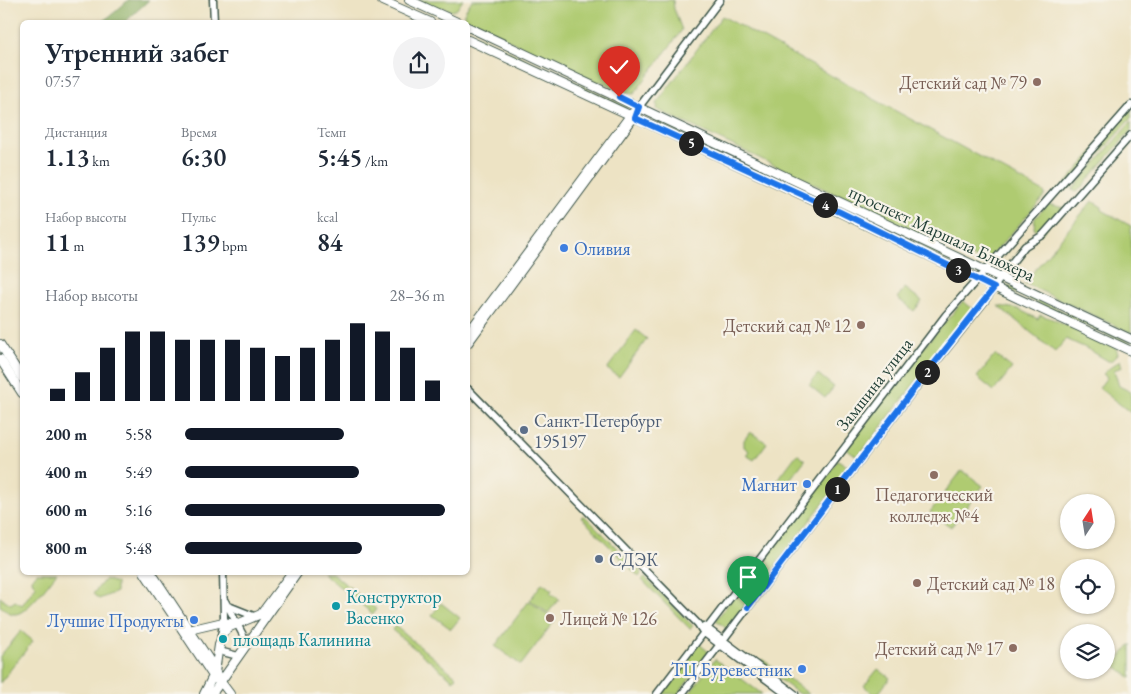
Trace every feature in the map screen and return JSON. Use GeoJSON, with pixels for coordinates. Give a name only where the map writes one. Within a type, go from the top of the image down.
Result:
{"type":"FeatureCollection","features":[{"type":"Feature","properties":{"kind":"main road"},"geometry":{"type":"LineString","coordinates":[[381,0],[426,20]]}},
{"type":"Feature","properties":{"kind":"main road"},"geometry":{"type":"LineString","coordinates":[[409,0],[453,20]]}},
{"type":"Feature","properties":{"kind":"main road","name":"проспект Маршала Блюхера"},"geometry":{"type":"LineString","coordinates":[[470,28],[1131,339]]}},
{"type":"Feature","properties":{"kind":"main road","name":"проспект Маршала Блюхера"},"geometry":{"type":"LineString","coordinates":[[470,41],[840,212],[994,288],[1131,351]]}},
{"type":"Feature","properties":{"kind":"main road"},"geometry":{"type":"LineString","coordinates":[[470,330],[639,107]]}},
{"type":"Feature","properties":{"kind":"main road"},"geometry":{"type":"LineString","coordinates":[[470,339],[632,116]]}},
{"type":"Feature","properties":{"kind":"main road"},"geometry":{"type":"LineString","coordinates":[[0,344],[20,375]]}},
{"type":"Feature","properties":{"kind":"main road"},"geometry":{"type":"LineString","coordinates":[[0,359],[20,390]]}},
{"type":"Feature","properties":{"kind":"main road"},"geometry":{"type":"LineString","coordinates":[[146,575],[213,674],[230,694]]}},
{"type":"Feature","properties":{"kind":"main road"},"geometry":{"type":"LineString","coordinates":[[153,575],[189,630],[213,674]]}},
{"type":"Feature","properties":{"kind":"main road"},"geometry":{"type":"LineString","coordinates":[[204,694],[213,674],[219,642],[226,630],[261,614],[290,575]]}},
{"type":"Feature","properties":{"kind":"main road"},"geometry":{"type":"LineString","coordinates":[[212,694],[296,575]]}},
{"type":"Feature","properties":{"kind":"main road"},"geometry":{"type":"LineString","coordinates":[[189,630],[223,622],[237,624]]}},
{"type":"Feature","properties":{"kind":"street"},"geometry":{"type":"LineString","coordinates":[[213,0],[214,20]]}},
{"type":"Feature","properties":{"kind":"street"},"geometry":{"type":"LineString","coordinates":[[639,107],[720,0]]}},
{"type":"Feature","properties":{"kind":"street","name":"Замшина улица"},"geometry":{"type":"LineString","coordinates":[[657,694],[920,348],[985,270],[993,264],[1131,104]]}},
{"type":"Feature","properties":{"kind":"street","name":"Замшина улица"},"geometry":{"type":"LineString","coordinates":[[682,694],[1025,246],[1043,235],[1131,135]]}},
{"type":"Feature","properties":{"kind":"street"},"geometry":{"type":"LineString","coordinates":[[470,391],[698,624],[795,694]]}},
{"type":"Feature","properties":{"kind":"street"},"geometry":{"type":"LineString","coordinates":[[223,575],[225,603],[219,642],[223,652],[241,652],[243,635],[225,603]]}},
{"type":"Feature","properties":{"kind":"street"},"geometry":{"type":"LineString","coordinates":[[225,603],[256,617]]}},
{"type":"Feature","properties":{"kind":"street"},"geometry":{"type":"LineString","coordinates":[[722,642],[786,694]]}},
{"type":"Feature","properties":{"kind":"green space"},"geometry":{"type":"Polygon","coordinates":[[[128,0],[149,0],[127,20],[104,20],[128,0]]]}},
{"type":"Feature","properties":{"kind":"green space"},"geometry":{"type":"Polygon","coordinates":[[[419,0],[463,0],[457,9],[452,11],[441,7],[438,9],[419,0]]]}},
{"type":"Feature","properties":{"kind":"green space"},"geometry":{"type":"Polygon","coordinates":[[[472,0],[673,0],[674,9],[682,30],[634,94],[625,93],[600,81],[598,83],[470,22],[470,20],[464,17],[464,13],[472,0]]]}},
{"type":"Feature","properties":{"kind":"green space"},"geometry":{"type":"Polygon","coordinates":[[[722,16],[1044,192],[1045,195],[988,260],[982,261],[956,249],[955,251],[656,109],[658,107],[656,104],[722,16]]]}},
{"type":"Feature","properties":{"kind":"green space"},"geometry":{"type":"Polygon","coordinates":[[[470,33],[627,107],[625,109],[470,37],[470,33]]]}},
{"type":"Feature","properties":{"kind":"green space"},"geometry":{"type":"Polygon","coordinates":[[[1131,108],[1131,118],[1070,188],[1066,186],[1065,184],[1131,108]]]}},
{"type":"Feature","properties":{"kind":"green space"},"geometry":{"type":"Polygon","coordinates":[[[651,117],[973,269],[971,272],[650,119],[651,117]]]}},
{"type":"Feature","properties":{"kind":"green space"},"geometry":{"type":"Polygon","coordinates":[[[1131,122],[1131,131],[1077,192],[1072,190],[1131,122]]]}},
{"type":"Feature","properties":{"kind":"green space"},"geometry":{"type":"Polygon","coordinates":[[[1092,201],[1102,207],[1102,210],[1131,226],[1131,333],[1024,283],[1092,201]]]}},
{"type":"Feature","properties":{"kind":"green space"},"geometry":{"type":"Polygon","coordinates":[[[1048,204],[1064,208],[1040,234],[1034,228],[1035,218],[1048,204]]]}},
{"type":"Feature","properties":{"kind":"green space"},"geometry":{"type":"Polygon","coordinates":[[[1008,286],[1131,343],[1131,346],[1007,289],[1008,286]]]}},
{"type":"Feature","properties":{"kind":"green space"},"geometry":{"type":"Polygon","coordinates":[[[905,288],[922,301],[914,311],[897,298],[905,288]]]}},
{"type":"Feature","properties":{"kind":"green space"},"geometry":{"type":"Polygon","coordinates":[[[963,301],[974,310],[858,457],[846,448],[924,347],[963,301]]]}},
{"type":"Feature","properties":{"kind":"green space"},"geometry":{"type":"Polygon","coordinates":[[[998,306],[1018,309],[1038,319],[1040,315],[1050,318],[1116,348],[1118,354],[1111,361],[1108,361],[1066,339],[1055,352],[998,306]]]}},
{"type":"Feature","properties":{"kind":"green space"},"geometry":{"type":"Polygon","coordinates":[[[636,330],[647,339],[619,377],[607,369],[636,330]]]}},
{"type":"Feature","properties":{"kind":"green space"},"geometry":{"type":"Polygon","coordinates":[[[995,355],[1012,368],[994,391],[977,377],[995,355]]]}},
{"type":"Feature","properties":{"kind":"green space"},"geometry":{"type":"Polygon","coordinates":[[[1120,360],[1122,367],[1114,370],[1119,386],[1131,392],[1131,413],[1099,388],[1107,377],[1103,374],[1120,360]]]}},
{"type":"Feature","properties":{"kind":"green space"},"geometry":{"type":"Polygon","coordinates":[[[818,374],[834,387],[825,398],[809,385],[818,374]]]}},
{"type":"Feature","properties":{"kind":"green space"},"geometry":{"type":"Polygon","coordinates":[[[750,432],[767,443],[754,460],[746,455],[749,451],[744,447],[744,440],[750,432]]]}},
{"type":"Feature","properties":{"kind":"green space"},"geometry":{"type":"Polygon","coordinates":[[[797,454],[805,460],[784,487],[776,482],[797,454]]]}},
{"type":"Feature","properties":{"kind":"green space"},"geometry":{"type":"Polygon","coordinates":[[[838,460],[850,468],[727,629],[716,620],[838,460]]]}},
{"type":"Feature","properties":{"kind":"green space"},"geometry":{"type":"Polygon","coordinates":[[[962,470],[983,486],[951,527],[930,512],[962,470]]]}},
{"type":"Feature","properties":{"kind":"green space"},"geometry":{"type":"Polygon","coordinates":[[[585,516],[641,572],[639,577],[581,517],[585,516]]]}},
{"type":"Feature","properties":{"kind":"green space"},"geometry":{"type":"Polygon","coordinates":[[[35,575],[55,575],[25,610],[12,614],[0,606],[0,597],[11,604],[15,601],[22,605],[36,586],[32,579],[35,575]]]}},
{"type":"Feature","properties":{"kind":"green space"},"geometry":{"type":"Polygon","coordinates":[[[325,575],[334,575],[376,609],[373,614],[325,575]]]}},
{"type":"Feature","properties":{"kind":"green space"},"geometry":{"type":"Polygon","coordinates":[[[644,578],[693,626],[690,629],[642,580],[644,578]]]}},
{"type":"Feature","properties":{"kind":"green space"},"geometry":{"type":"Polygon","coordinates":[[[105,579],[116,583],[116,592],[99,599],[93,594],[105,579]]]}},
{"type":"Feature","properties":{"kind":"green space"},"geometry":{"type":"Polygon","coordinates":[[[542,583],[552,590],[550,593],[559,599],[548,613],[530,600],[542,583]]]}},
{"type":"Feature","properties":{"kind":"green space"},"geometry":{"type":"Polygon","coordinates":[[[529,601],[555,620],[521,665],[495,646],[529,601]]]}},
{"type":"Feature","properties":{"kind":"green space"},"geometry":{"type":"Polygon","coordinates":[[[441,603],[460,618],[451,629],[432,615],[441,603]]]}},
{"type":"Feature","properties":{"kind":"green space"},"geometry":{"type":"Polygon","coordinates":[[[395,626],[457,677],[453,680],[392,630],[395,626]]]}},
{"type":"Feature","properties":{"kind":"green space"},"geometry":{"type":"Polygon","coordinates":[[[21,631],[33,641],[0,683],[0,656],[21,631]]]}},
{"type":"Feature","properties":{"kind":"green space"},"geometry":{"type":"Polygon","coordinates":[[[698,643],[710,653],[678,694],[660,694],[698,643]]]}},
{"type":"Feature","properties":{"kind":"green space"},"geometry":{"type":"Polygon","coordinates":[[[1131,644],[1131,678],[1115,664],[1131,644]]]}},
{"type":"Feature","properties":{"kind":"green space"},"geometry":{"type":"Polygon","coordinates":[[[715,659],[762,694],[689,694],[715,659]]]}},
{"type":"Feature","properties":{"kind":"green space"},"geometry":{"type":"Polygon","coordinates":[[[762,659],[809,694],[799,694],[760,665],[762,659]]]}},
{"type":"Feature","properties":{"kind":"green space"},"geometry":{"type":"Polygon","coordinates":[[[878,669],[890,678],[878,694],[874,694],[864,686],[878,669]]]}},
{"type":"Feature","properties":{"kind":"place","name":"Детский сад № 79"},"geometry":{"type":"Point","coordinates":[1037,82]}},
{"type":"Feature","properties":{"kind":"place","name":"Оливия"},"geometry":{"type":"Point","coordinates":[564,248]}},
{"type":"Feature","properties":{"kind":"place","name":"Детский сад № 12"},"geometry":{"type":"Point","coordinates":[861,325]}},
{"type":"Feature","properties":{"kind":"place","name":"Санкт-Петербург 195197"},"geometry":{"type":"Point","coordinates":[524,430]}},
{"type":"Feature","properties":{"kind":"place","name":"Педагогический колледж №4"},"geometry":{"type":"Point","coordinates":[934,475]}},
{"type":"Feature","properties":{"kind":"place","name":"Магнит"},"geometry":{"type":"Point","coordinates":[807,484]}},
{"type":"Feature","properties":{"kind":"place","name":"СДЭК"},"geometry":{"type":"Point","coordinates":[599,559]}},
{"type":"Feature","properties":{"kind":"place","name":"Детский сад № 18"},"geometry":{"type":"Point","coordinates":[917,583]}},
{"type":"Feature","properties":{"kind":"place","name":"Конструктор Васенко"},"geometry":{"type":"Point","coordinates":[336,606]}},
{"type":"Feature","properties":{"kind":"place","name":"Лицей № 126"},"geometry":{"type":"Point","coordinates":[550,618]}},
{"type":"Feature","properties":{"kind":"place","name":"Лучшие Продукты"},"geometry":{"type":"Point","coordinates":[194,620]}},
{"type":"Feature","properties":{"kind":"place","name":"площадь Калинина"},"geometry":{"type":"Point","coordinates":[223,639]}},
{"type":"Feature","properties":{"kind":"place","name":"Детский сад № 17"},"geometry":{"type":"Point","coordinates":[1013,648]}},
{"type":"Feature","properties":{"kind":"place","name":"ТЦ Буревестник"},"geometry":{"type":"Point","coordinates":[802,669]}},
{"type":"Feature","properties":{"kind":"route"},"geometry":{"type":"LineString","coordinates":[[619,97],[639,107],[635,118],[840,212],[994,288],[917,385],[748,607]]}}]}
